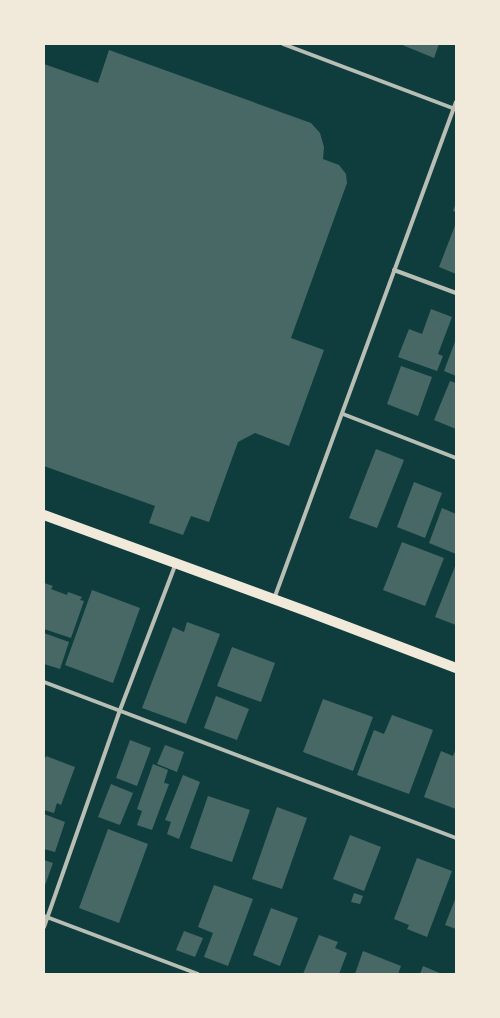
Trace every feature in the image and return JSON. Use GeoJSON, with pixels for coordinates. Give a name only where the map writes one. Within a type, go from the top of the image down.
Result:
{"type":"FeatureCollection","features":[{"type":"Feature","properties":{"kind":"main road"},"geometry":{"type":"LineString","coordinates":[[44,514],[456,668]]}},
{"type":"Feature","properties":{"kind":"street"},"geometry":{"type":"LineString","coordinates":[[283,44],[455,109]]}},
{"type":"Feature","properties":{"kind":"street"},"geometry":{"type":"LineString","coordinates":[[274,599],[343,414],[394,270],[455,109],[456,102]]}},
{"type":"Feature","properties":{"kind":"street"},"geometry":{"type":"LineString","coordinates":[[394,270],[456,294]]}},
{"type":"Feature","properties":{"kind":"street"},"geometry":{"type":"LineString","coordinates":[[343,414],[456,458]]}},
{"type":"Feature","properties":{"kind":"street"},"geometry":{"type":"LineString","coordinates":[[44,927],[46,917],[120,710],[176,563]]}},
{"type":"Feature","properties":{"kind":"street"},"geometry":{"type":"LineString","coordinates":[[44,682],[456,838]]}},
{"type":"Feature","properties":{"kind":"street"},"geometry":{"type":"LineString","coordinates":[[46,917],[198,974]]}},
{"type":"Feature","properties":{"kind":"building"},"geometry":{"type":"Polygon","coordinates":[[[400,44],[439,44],[434,58],[400,44]]]}},
{"type":"Feature","properties":{"kind":"building"},"geometry":{"type":"Polygon","coordinates":[[[109,50],[311,123],[320,133],[324,147],[323,159],[339,165],[346,174],[347,183],[291,338],[324,350],[289,446],[255,433],[238,442],[209,522],[191,516],[183,535],[149,523],[155,506],[44,466],[44,64],[98,83],[109,50]]]}},
{"type":"Feature","properties":{"kind":"building"},"geometry":{"type":"Polygon","coordinates":[[[456,203],[456,212],[453,211],[456,203]]]}},
{"type":"Feature","properties":{"kind":"building"},"geometry":{"type":"Polygon","coordinates":[[[456,223],[456,274],[439,267],[456,223]]]}},
{"type":"Feature","properties":{"kind":"building"},"geometry":{"type":"Polygon","coordinates":[[[431,309],[452,317],[438,354],[443,356],[437,371],[398,357],[409,329],[422,334],[431,309]]]}},
{"type":"Feature","properties":{"kind":"building"},"geometry":{"type":"Polygon","coordinates":[[[456,339],[456,376],[444,371],[456,339]]]}},
{"type":"Feature","properties":{"kind":"building"},"geometry":{"type":"Polygon","coordinates":[[[401,366],[432,377],[418,416],[387,404],[401,366]]]}},
{"type":"Feature","properties":{"kind":"building"},"geometry":{"type":"Polygon","coordinates":[[[450,381],[456,383],[456,429],[434,420],[450,381]]]}},
{"type":"Feature","properties":{"kind":"building"},"geometry":{"type":"Polygon","coordinates":[[[376,449],[404,460],[377,528],[349,518],[376,449]]]}},
{"type":"Feature","properties":{"kind":"building"},"geometry":{"type":"Polygon","coordinates":[[[414,482],[442,493],[425,538],[397,527],[414,482]]]}},
{"type":"Feature","properties":{"kind":"building"},"geometry":{"type":"Polygon","coordinates":[[[442,508],[456,514],[456,554],[429,543],[442,508]]]}},
{"type":"Feature","properties":{"kind":"building"},"geometry":{"type":"Polygon","coordinates":[[[402,542],[444,558],[425,606],[383,590],[402,542]]]}},
{"type":"Feature","properties":{"kind":"building"},"geometry":{"type":"Polygon","coordinates":[[[456,564],[456,625],[435,617],[456,564]]]}},
{"type":"Feature","properties":{"kind":"building"},"geometry":{"type":"Polygon","coordinates":[[[44,583],[53,586],[51,589],[67,595],[68,592],[82,597],[80,600],[84,601],[71,638],[44,629],[44,583]]]}},
{"type":"Feature","properties":{"kind":"building"},"geometry":{"type":"Polygon","coordinates":[[[92,590],[140,608],[113,683],[65,665],[92,590]]]}},
{"type":"Feature","properties":{"kind":"building"},"geometry":{"type":"Polygon","coordinates":[[[187,622],[220,634],[186,724],[142,708],[173,627],[184,632],[187,622]]]}},
{"type":"Feature","properties":{"kind":"building"},"geometry":{"type":"Polygon","coordinates":[[[44,633],[69,642],[60,669],[44,664],[44,633]]]}},
{"type":"Feature","properties":{"kind":"building"},"geometry":{"type":"Polygon","coordinates":[[[232,647],[275,663],[261,702],[217,686],[232,647]]]}},
{"type":"Feature","properties":{"kind":"building"},"geometry":{"type":"Polygon","coordinates":[[[216,696],[249,709],[237,740],[204,728],[216,696]]]}},
{"type":"Feature","properties":{"kind":"building"},"geometry":{"type":"Polygon","coordinates":[[[323,699],[373,717],[353,771],[303,752],[323,699]]]}},
{"type":"Feature","properties":{"kind":"building"},"geometry":{"type":"Polygon","coordinates":[[[392,715],[433,730],[409,794],[357,775],[374,730],[384,734],[392,715]]]}},
{"type":"Feature","properties":{"kind":"building"},"geometry":{"type":"Polygon","coordinates":[[[130,740],[151,748],[137,786],[116,778],[130,740]]]}},
{"type":"Feature","properties":{"kind":"building"},"geometry":{"type":"Polygon","coordinates":[[[165,745],[184,752],[177,772],[157,764],[165,745]]]}},
{"type":"Feature","properties":{"kind":"building"},"geometry":{"type":"Polygon","coordinates":[[[456,748],[456,809],[424,797],[441,751],[453,756],[456,748]]]}},
{"type":"Feature","properties":{"kind":"building"},"geometry":{"type":"Polygon","coordinates":[[[46,756],[75,767],[61,805],[57,803],[54,813],[44,810],[44,762],[46,756]]]}},
{"type":"Feature","properties":{"kind":"building"},"geometry":{"type":"Polygon","coordinates":[[[153,764],[168,770],[164,783],[169,784],[152,830],[137,825],[142,811],[137,809],[153,764]]]}},
{"type":"Feature","properties":{"kind":"building"},"geometry":{"type":"Polygon","coordinates":[[[183,775],[200,782],[179,839],[167,834],[171,822],[165,820],[183,775]]]}},
{"type":"Feature","properties":{"kind":"building"},"geometry":{"type":"Polygon","coordinates":[[[111,784],[133,793],[120,825],[98,817],[111,784]]]}},
{"type":"Feature","properties":{"kind":"building"},"geometry":{"type":"Polygon","coordinates":[[[208,796],[250,810],[232,862],[190,848],[208,796]]]}},
{"type":"Feature","properties":{"kind":"building"},"geometry":{"type":"Polygon","coordinates":[[[277,807],[307,818],[282,889],[252,879],[277,807]]]}},
{"type":"Feature","properties":{"kind":"building"},"geometry":{"type":"Polygon","coordinates":[[[44,814],[65,822],[55,852],[44,849],[44,814]]]}},
{"type":"Feature","properties":{"kind":"building"},"geometry":{"type":"Polygon","coordinates":[[[108,829],[148,844],[119,923],[79,908],[108,829]]]}},
{"type":"Feature","properties":{"kind":"building"},"geometry":{"type":"Polygon","coordinates":[[[350,835],[381,847],[364,891],[333,879],[350,835]]]}},
{"type":"Feature","properties":{"kind":"building"},"geometry":{"type":"Polygon","coordinates":[[[417,858],[452,871],[427,937],[407,929],[409,925],[394,919],[417,858]]]}},
{"type":"Feature","properties":{"kind":"building"},"geometry":{"type":"Polygon","coordinates":[[[44,860],[53,863],[44,888],[44,860]]]}},
{"type":"Feature","properties":{"kind":"building"},"geometry":{"type":"Polygon","coordinates":[[[214,885],[253,899],[228,966],[204,957],[213,933],[198,927],[214,885]]]}},
{"type":"Feature","properties":{"kind":"building"},"geometry":{"type":"Polygon","coordinates":[[[354,893],[363,896],[360,904],[351,902],[354,893]]]}},
{"type":"Feature","properties":{"kind":"building"},"geometry":{"type":"Polygon","coordinates":[[[456,897],[456,929],[445,925],[456,897]]]}},
{"type":"Feature","properties":{"kind":"building"},"geometry":{"type":"Polygon","coordinates":[[[271,908],[298,918],[280,966],[253,955],[271,908]]]}},
{"type":"Feature","properties":{"kind":"building"},"geometry":{"type":"Polygon","coordinates":[[[184,931],[203,938],[195,957],[176,950],[184,931]]]}},
{"type":"Feature","properties":{"kind":"building"},"geometry":{"type":"Polygon","coordinates":[[[319,935],[338,942],[335,948],[347,953],[339,974],[303,974],[319,935]]]}},
{"type":"Feature","properties":{"kind":"building"},"geometry":{"type":"Polygon","coordinates":[[[363,951],[401,966],[398,974],[355,974],[363,951]]]}},
{"type":"Feature","properties":{"kind":"building"},"geometry":{"type":"Polygon","coordinates":[[[423,966],[442,974],[420,974],[423,966]]]}}]}
